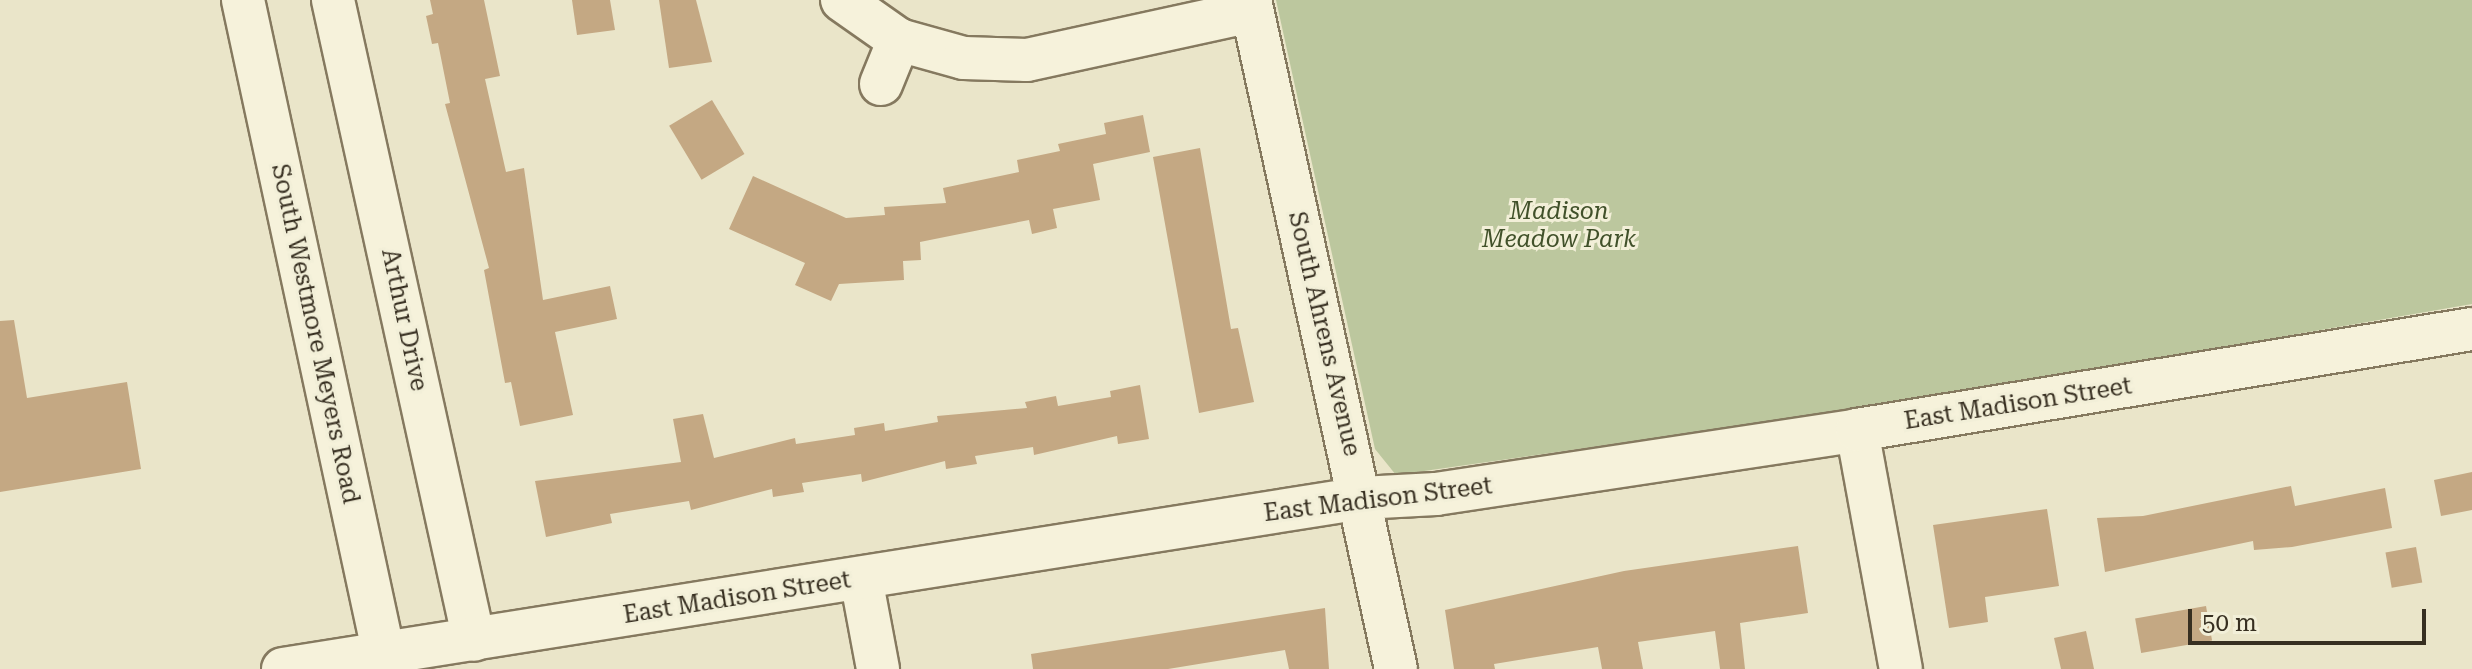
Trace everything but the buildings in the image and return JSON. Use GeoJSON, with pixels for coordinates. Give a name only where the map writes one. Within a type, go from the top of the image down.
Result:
{"type":"FeatureCollection","features":[{"type":"Feature","properties":{"kind":"street","name":"South Westmore Meyers Road"},"geometry":{"type":"LineString","coordinates":[[243,0],[386,661]]}},
{"type":"Feature","properties":{"kind":"street","name":"Arthur Drive"},"geometry":{"type":"LineString","coordinates":[[333,0],[474,640]]}},
{"type":"Feature","properties":{"kind":"street"},"geometry":{"type":"LineString","coordinates":[[842,0],[899,40],[964,58],[1027,60],[1251,6]]}},
{"type":"Feature","properties":{"kind":"street","name":"South Ahrens Avenue"},"geometry":{"type":"LineString","coordinates":[[1251,6],[1396,669]]}},
{"type":"Feature","properties":{"kind":"street"},"geometry":{"type":"LineString","coordinates":[[881,84],[899,40]]}},
{"type":"Feature","properties":{"kind":"street","name":"East Madison Street"},"geometry":{"type":"LineString","coordinates":[[283,669],[386,661],[474,640],[1361,498],[1436,494],[1857,430],[2472,329]]}},
{"type":"Feature","properties":{"kind":"street"},"geometry":{"type":"LineString","coordinates":[[1857,430],[1901,669]]}},
{"type":"Feature","properties":{"kind":"street"},"geometry":{"type":"LineString","coordinates":[[861,578],[878,669]]}},
{"type":"Feature","properties":{"kind":"green space","name":"Madison Meadow Park"},"geometry":{"type":"Polygon","coordinates":[[[1276,0],[2472,0],[2472,304],[1874,407],[1396,475],[1375,449],[1276,0]]]}}]}
